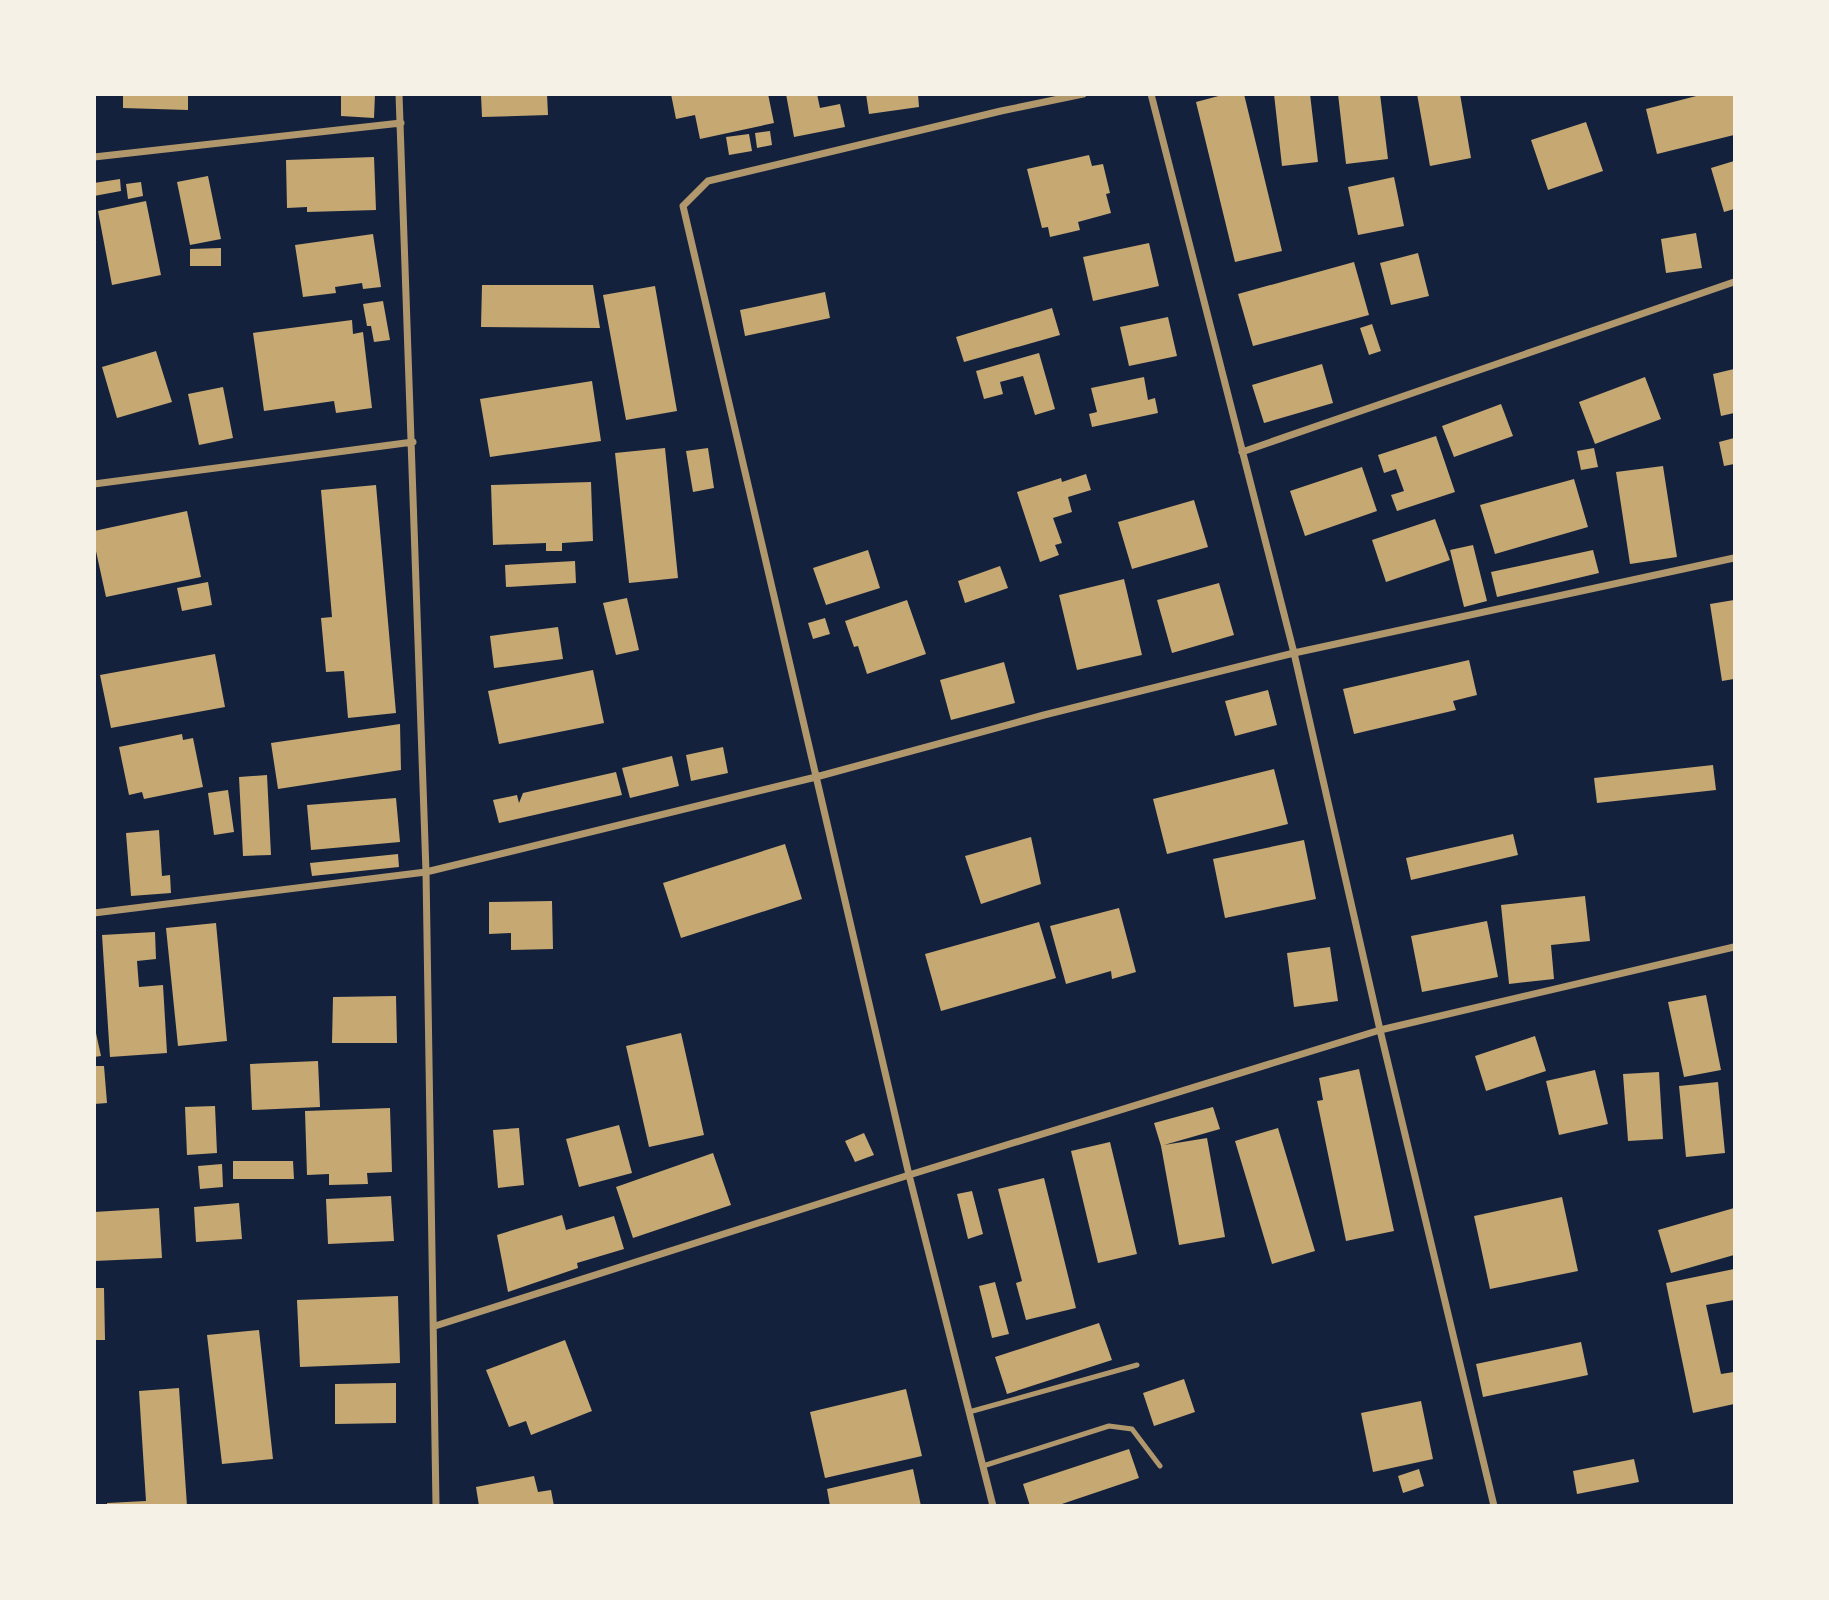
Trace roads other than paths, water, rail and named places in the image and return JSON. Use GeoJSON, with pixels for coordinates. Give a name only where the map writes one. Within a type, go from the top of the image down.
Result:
{"type":"FeatureCollection","features":[{"type":"Feature","properties":{"kind":"street"},"geometry":{"type":"LineString","coordinates":[[399,94],[426,872],[436,1506]]}},
{"type":"Feature","properties":{"kind":"street"},"geometry":{"type":"LineString","coordinates":[[993,1506],[908,1175],[682,206],[708,181],[1083,94]]}},
{"type":"Feature","properties":{"kind":"street"},"geometry":{"type":"LineString","coordinates":[[1151,94],[1294,653],[1493,1506]]}},
{"type":"Feature","properties":{"kind":"street"},"geometry":{"type":"LineString","coordinates":[[94,157],[401,123]]}},
{"type":"Feature","properties":{"kind":"street"},"geometry":{"type":"LineString","coordinates":[[1242,452],[1734,282]]}},
{"type":"Feature","properties":{"kind":"street"},"geometry":{"type":"LineString","coordinates":[[94,484],[413,442]]}},
{"type":"Feature","properties":{"kind":"street"},"geometry":{"type":"LineString","coordinates":[[94,913],[426,872],[816,778],[1044,715],[1294,653],[1734,558]]}},
{"type":"Feature","properties":{"kind":"street"},"geometry":{"type":"LineString","coordinates":[[435,1326],[908,1175],[1380,1030],[1734,947]]}},
{"type":"Feature","properties":{"kind":"lane"},"geometry":{"type":"LineString","coordinates":[[969,1412],[1137,1364]]}},
{"type":"Feature","properties":{"kind":"lane"},"geometry":{"type":"LineString","coordinates":[[983,1466],[1109,1426],[1132,1429],[1160,1466]]}}]}
